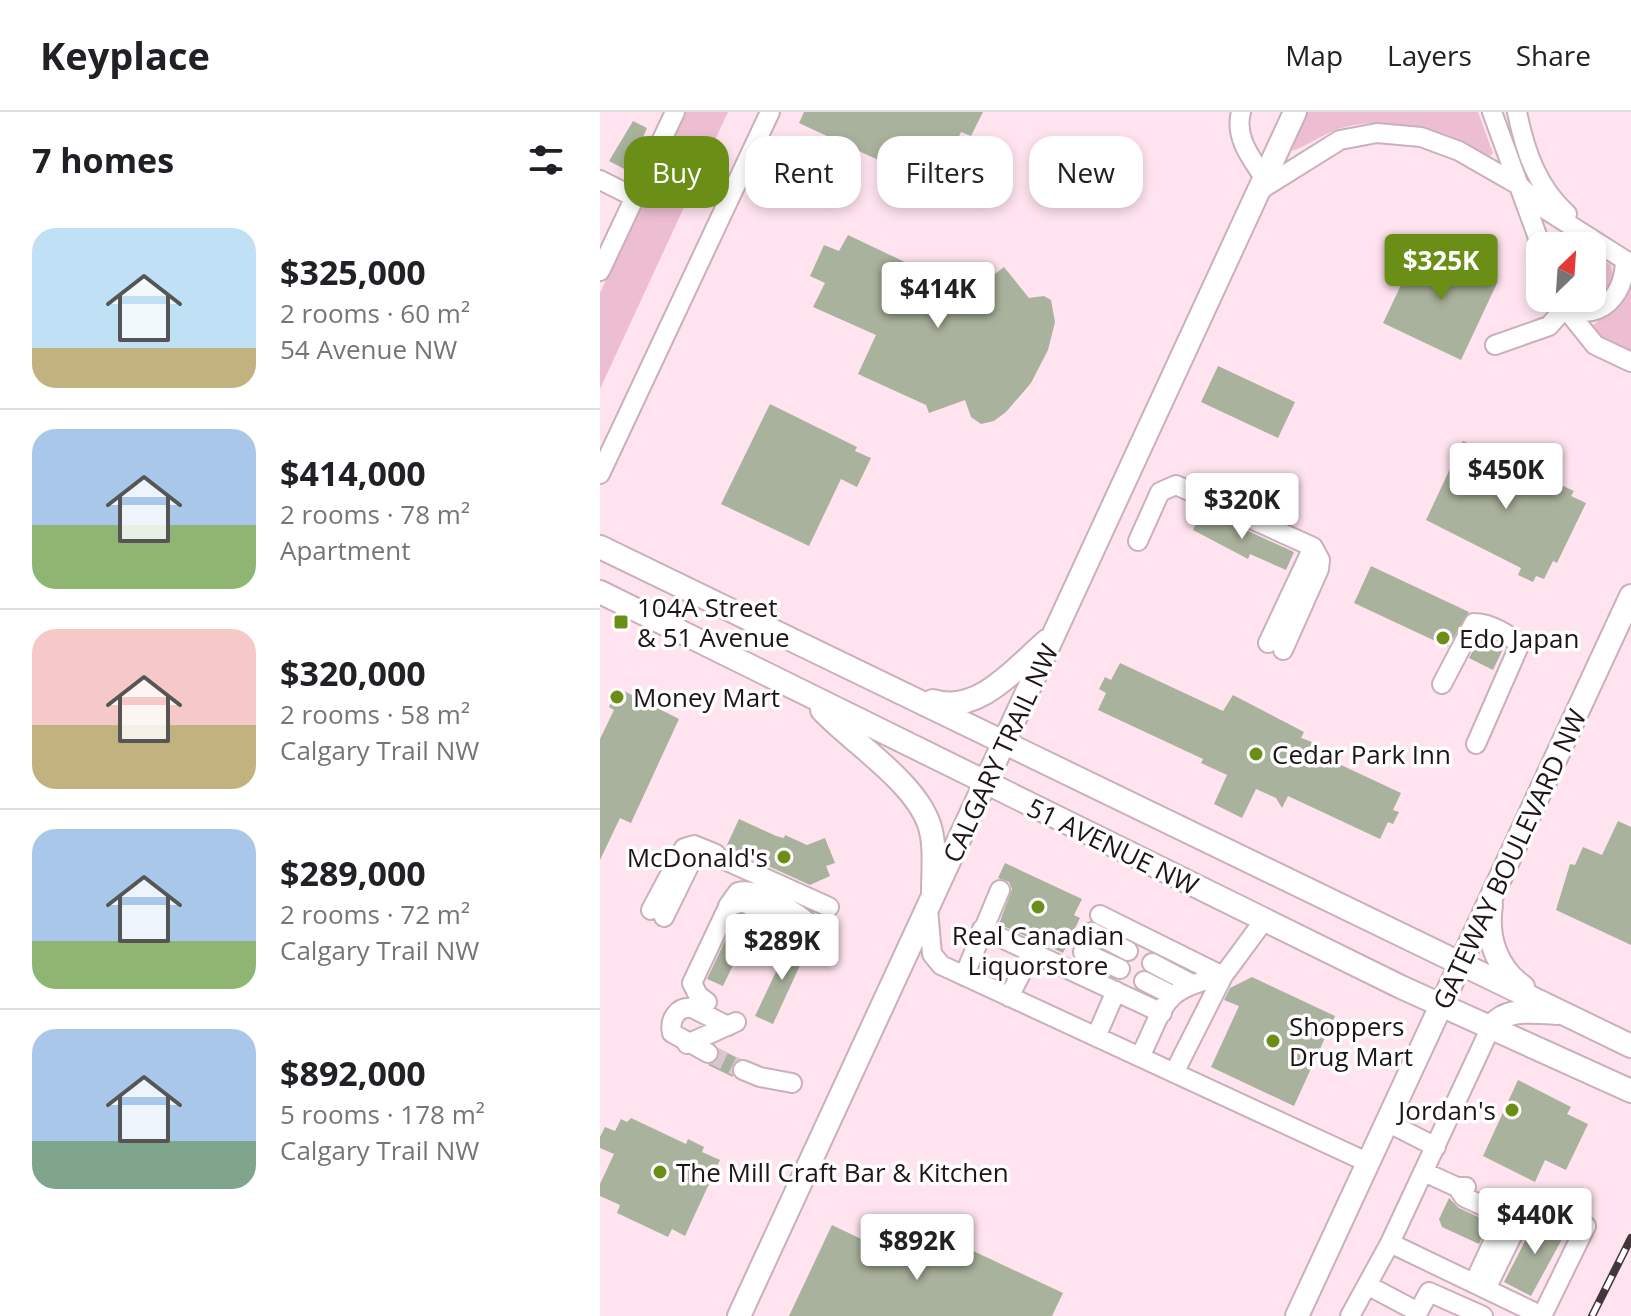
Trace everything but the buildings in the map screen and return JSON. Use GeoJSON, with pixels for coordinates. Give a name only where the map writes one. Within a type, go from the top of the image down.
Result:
{"type":"FeatureCollection","features":[{"type":"Feature","properties":{"kind":"main road","name":"CALGARY TRAIL NW"},"geometry":{"type":"LineString","coordinates":[[739,1316],[1007,742],[1295,112]]}},
{"type":"Feature","properties":{"kind":"main road","name":"51 AVENUE NW"},"geometry":{"type":"LineString","coordinates":[[600,547],[1631,1046]]}},
{"type":"Feature","properties":{"kind":"main road","name":"51 AVENUE NW"},"geometry":{"type":"LineString","coordinates":[[600,592],[986,785],[1440,1006],[1631,1091]]}},
{"type":"Feature","properties":{"kind":"main road","name":"GATEWAY BOULEVARD NW"},"geometry":{"type":"LineString","coordinates":[[1297,1316],[1631,596]]}},
{"type":"Feature","properties":{"kind":"main road"},"geometry":{"type":"LineString","coordinates":[[900,691],[942,704],[973,700],[994,687],[1055,634]]}},
{"type":"Feature","properties":{"kind":"main road"},"geometry":{"type":"LineString","coordinates":[[809,697],[919,805],[931,833],[931,903]]}},
{"type":"Feature","properties":{"kind":"main road"},"geometry":{"type":"LineString","coordinates":[[1493,892],[1488,923],[1498,960],[1519,985],[1567,1013]]}},
{"type":"Feature","properties":{"kind":"main road"},"geometry":{"type":"LineString","coordinates":[[1490,1029],[1498,1019],[1510,1014],[1567,1013]]}},
{"type":"Feature","properties":{"kind":"street"},"geometry":{"type":"LineString","coordinates":[[663,136],[675,112]]}},
{"type":"Feature","properties":{"kind":"street"},"geometry":{"type":"LineString","coordinates":[[600,474],[770,112]]}},
{"type":"Feature","properties":{"kind":"street"},"geometry":{"type":"LineString","coordinates":[[1241,112],[1238,127],[1241,138],[1263,185],[1323,148],[1358,135],[1377,133],[1421,137],[1439,143],[1520,186],[1540,206],[1578,232]]}},
{"type":"Feature","properties":{"kind":"street"},"geometry":{"type":"LineString","coordinates":[[1492,112],[1536,232]]}},
{"type":"Feature","properties":{"kind":"street"},"geometry":{"type":"LineString","coordinates":[[1517,112],[1537,177],[1552,201],[1583,232]]}},
{"type":"Feature","properties":{"kind":"street"},"geometry":{"type":"LineString","coordinates":[[600,180],[624,192]]}},
{"type":"Feature","properties":{"kind":"street"},"geometry":{"type":"LineString","coordinates":[[600,271],[629,208]]}},
{"type":"Feature","properties":{"kind":"street"},"geometry":{"type":"LineString","coordinates":[[1606,250],[1628,262],[1621,289],[1606,304]]}},
{"type":"Feature","properties":{"kind":"street"},"geometry":{"type":"LineString","coordinates":[[1495,345],[1549,326],[1557,312]]}},
{"type":"Feature","properties":{"kind":"street"},"geometry":{"type":"LineString","coordinates":[[1568,312],[1595,345],[1631,362]]}},
{"type":"Feature","properties":{"kind":"street"},"geometry":{"type":"LineString","coordinates":[[1138,541],[1160,492],[1176,485],[1313,547],[1320,560],[1319,569],[1276,647]]}},
{"type":"Feature","properties":{"kind":"street"},"geometry":{"type":"LineString","coordinates":[[1442,684],[1474,623],[1482,623],[1514,638],[1519,646],[1476,744]]}},
{"type":"Feature","properties":{"kind":"street"},"geometry":{"type":"LineString","coordinates":[[658,914],[691,862],[702,855],[718,855],[829,907]]}},
{"type":"Feature","properties":{"kind":"street"},"geometry":{"type":"LineString","coordinates":[[707,1002],[698,995],[692,983],[738,892],[750,890],[797,913],[815,928]]}},
{"type":"Feature","properties":{"kind":"street"},"geometry":{"type":"LineString","coordinates":[[964,976],[1000,890]]}},
{"type":"Feature","properties":{"kind":"street"},"geometry":{"type":"LineString","coordinates":[[728,907],[742,902],[785,921]]}},
{"type":"Feature","properties":{"kind":"street"},"geometry":{"type":"LineString","coordinates":[[931,903],[935,960],[1369,1163]]}},
{"type":"Feature","properties":{"kind":"street"},"geometry":{"type":"LineString","coordinates":[[1174,1073],[1223,976],[1265,919]]}},
{"type":"Feature","properties":{"kind":"street"},"geometry":{"type":"LineString","coordinates":[[1128,951],[1096,924],[1223,976]]}},
{"type":"Feature","properties":{"kind":"street"},"geometry":{"type":"LineString","coordinates":[[982,929],[1162,1013]]}},
{"type":"Feature","properties":{"kind":"street"},"geometry":{"type":"LineString","coordinates":[[1009,997],[1032,952]]}},
{"type":"Feature","properties":{"kind":"street"},"geometry":{"type":"LineString","coordinates":[[1083,952],[1120,969]]}},
{"type":"Feature","properties":{"kind":"street"},"geometry":{"type":"LineString","coordinates":[[1152,963],[1190,983]]}},
{"type":"Feature","properties":{"kind":"street"},"geometry":{"type":"LineString","coordinates":[[1140,1057],[1170,994],[1190,983],[1223,976]]}},
{"type":"Feature","properties":{"kind":"street"},"geometry":{"type":"LineString","coordinates":[[1144,981],[1170,994]]}},
{"type":"Feature","properties":{"kind":"street"},"geometry":{"type":"LineString","coordinates":[[1096,1037],[1116,991]]}},
{"type":"Feature","properties":{"kind":"street"},"geometry":{"type":"LineString","coordinates":[[687,1044],[732,1024],[700,1011],[681,1009],[671,1027],[676,1038],[687,1044],[708,1053]]}},
{"type":"Feature","properties":{"kind":"street"},"geometry":{"type":"LineString","coordinates":[[1350,1316],[1390,1243],[1490,1029]]}},
{"type":"Feature","properties":{"kind":"street"},"geometry":{"type":"LineString","coordinates":[[743,1070],[760,1077],[792,1083]]}},
{"type":"Feature","properties":{"kind":"street"},"geometry":{"type":"LineString","coordinates":[[1387,1122],[1436,1147]]}},
{"type":"Feature","properties":{"kind":"street"},"geometry":{"type":"LineString","coordinates":[[1424,1172],[1457,1187],[1471,1187],[1524,1212]]}},
{"type":"Feature","properties":{"kind":"street"},"geometry":{"type":"LineString","coordinates":[[1457,1187],[1464,1197],[1505,1216],[1480,1286]]}},
{"type":"Feature","properties":{"kind":"street"},"geometry":{"type":"LineString","coordinates":[[1390,1243],[1542,1316],[1586,1226],[1530,1199],[1480,1286]]}},
{"type":"Feature","properties":{"kind":"street"},"geometry":{"type":"LineString","coordinates":[[1367,1285],[1417,1314],[1429,1292],[1483,1316]]}},
{"type":"Feature","properties":{"kind":"shaded area"},"geometry":{"type":"Polygon","coordinates":[[[684,112],[728,112],[717,136],[673,136],[684,112]]]}},
{"type":"Feature","properties":{"kind":"shaded area"},"geometry":{"type":"Polygon","coordinates":[[[1306,112],[1478,112],[1493,153],[1490,156],[1416,128],[1377,123],[1338,129],[1292,151],[1306,112]]]}},
{"type":"Feature","properties":{"kind":"shaded area"},"geometry":{"type":"Polygon","coordinates":[[[639,208],[684,208],[600,389],[600,293],[639,208]]]}},
{"type":"Feature","properties":{"kind":"shaded area"},"geometry":{"type":"Polygon","coordinates":[[[1606,262],[1612,271],[1611,283],[1606,291],[1606,262]]]}},
{"type":"Feature","properties":{"kind":"shaded area"},"geometry":{"type":"Polygon","coordinates":[[[1631,281],[1631,358],[1605,347],[1590,328],[1609,312],[1631,281]]]}},
{"type":"Feature","properties":{"kind":"tunnel"},"geometry":{"type":"LineString","coordinates":[[708,1053],[743,1070]]}},
{"type":"Feature","properties":{"kind":"railway"},"geometry":{"type":"LineString","coordinates":[[1592,1316],[1631,1238]]}},
{"type":"Feature","properties":{"kind":"place","name":"104A Street & 51 Avenue"},"geometry":{"type":"Point","coordinates":[621,622]}},
{"type":"Feature","properties":{"kind":"place","name":"Edo Japan"},"geometry":{"type":"Point","coordinates":[1443,638]}},
{"type":"Feature","properties":{"kind":"place","name":"Money Mart"},"geometry":{"type":"Point","coordinates":[617,697]}},
{"type":"Feature","properties":{"kind":"place","name":"Cedar Park Inn"},"geometry":{"type":"Point","coordinates":[1256,754]}},
{"type":"Feature","properties":{"kind":"place","name":"McDonald's"},"geometry":{"type":"Point","coordinates":[784,857]}},
{"type":"Feature","properties":{"kind":"place","name":"Real Canadian Liquorstore"},"geometry":{"type":"Point","coordinates":[1038,907]}},
{"type":"Feature","properties":{"kind":"place","name":"Shoppers Drug Mart"},"geometry":{"type":"Point","coordinates":[1273,1041]}},
{"type":"Feature","properties":{"kind":"place","name":"Jordan's"},"geometry":{"type":"Point","coordinates":[1512,1110]}},
{"type":"Feature","properties":{"kind":"place","name":"The Mill Craft Bar & Kitchen"},"geometry":{"type":"Point","coordinates":[660,1172]}}]}
